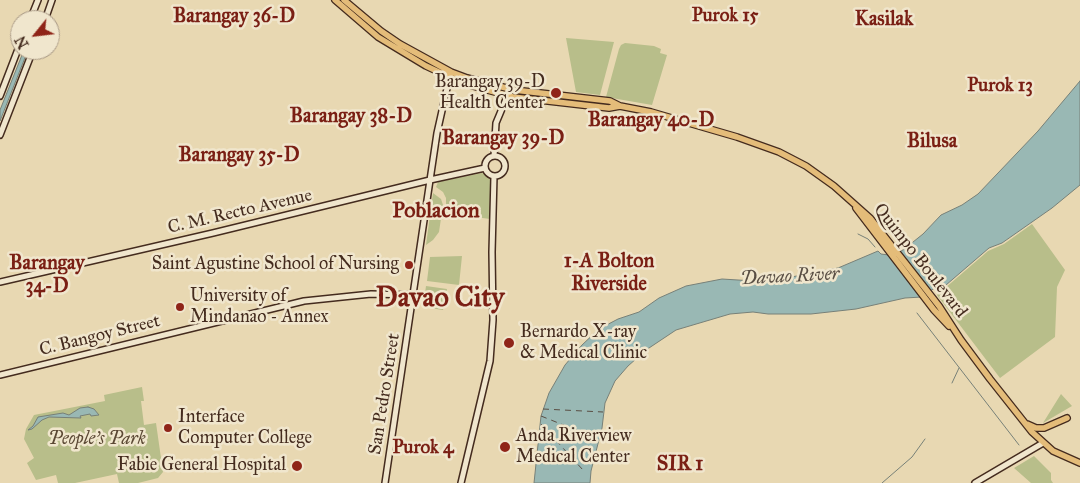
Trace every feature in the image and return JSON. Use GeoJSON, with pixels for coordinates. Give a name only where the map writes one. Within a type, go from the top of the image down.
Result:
{"type":"FeatureCollection","features":[{"type":"Feature","properties":{"kind":"main road"},"geometry":{"type":"LineString","coordinates":[[335,0],[378,37],[416,61],[450,75]]}},
{"type":"Feature","properties":{"kind":"main road"},"geometry":{"type":"LineString","coordinates":[[344,0],[381,31],[450,75]]}},
{"type":"Feature","properties":{"kind":"main road"},"geometry":{"type":"LineString","coordinates":[[0,96],[14,60]]}},
{"type":"Feature","properties":{"kind":"main road"},"geometry":{"type":"LineString","coordinates":[[0,135],[29,60]]}},
{"type":"Feature","properties":{"kind":"main road","name":"Quimpo Boulevard"},"geometry":{"type":"LineString","coordinates":[[450,75],[509,89],[610,101],[620,106],[700,125],[779,152],[824,178],[852,202],[871,224],[1022,421],[1043,443],[1058,454],[1080,463]]}},
{"type":"Feature","properties":{"kind":"main road","name":"Quimpo Boulevard"},"geometry":{"type":"LineString","coordinates":[[450,75],[508,96],[610,108],[620,106]]}},
{"type":"Feature","properties":{"kind":"main road","name":"San Pedro Street"},"geometry":{"type":"LineString","coordinates":[[385,483],[438,129],[450,75]]}},
{"type":"Feature","properties":{"kind":"main road"},"geometry":{"type":"LineString","coordinates":[[494,156],[495,125],[508,96],[509,89]]}},
{"type":"Feature","properties":{"kind":"main road"},"geometry":{"type":"LineString","coordinates":[[494,156],[502,159],[505,166],[502,173],[494,176],[488,173],[485,168],[486,161],[494,156]]}},
{"type":"Feature","properties":{"kind":"main road","name":"C. M. Recto Avenue"},"geometry":{"type":"LineString","coordinates":[[0,282],[485,168]]}},
{"type":"Feature","properties":{"kind":"main road"},"geometry":{"type":"LineString","coordinates":[[461,483],[490,361],[493,320],[494,176]]}},
{"type":"Feature","properties":{"kind":"main road","name":"C. Bangoy Street"},"geometry":{"type":"LineString","coordinates":[[0,375],[294,303],[376,294],[413,295]]}},
{"type":"Feature","properties":{"kind":"main road"},"geometry":{"type":"LineString","coordinates":[[1022,421],[1033,427],[1041,428],[1053,425],[1067,418]]}},
{"type":"Feature","properties":{"kind":"main road"},"geometry":{"type":"LineString","coordinates":[[1032,432],[1037,441],[1037,448]]}},
{"type":"Feature","properties":{"kind":"main road"},"geometry":{"type":"LineString","coordinates":[[975,483],[1043,443]]}},
{"type":"Feature","properties":{"kind":"green space"},"geometry":{"type":"Polygon","coordinates":[[[566,38],[614,42],[600,95],[576,92],[566,38]]]}},
{"type":"Feature","properties":{"kind":"green space"},"geometry":{"type":"Polygon","coordinates":[[[625,43],[654,46],[661,49],[660,53],[667,55],[652,105],[606,97],[619,49],[625,43]]]}},
{"type":"Feature","properties":{"kind":"green space"},"geometry":{"type":"Polygon","coordinates":[[[482,173],[488,175],[491,181],[490,219],[446,213],[446,198],[443,192],[436,187],[438,182],[482,173]]]}},
{"type":"Feature","properties":{"kind":"green space"},"geometry":{"type":"Polygon","coordinates":[[[433,193],[441,199],[443,205],[439,232],[426,245],[433,193]]]}},
{"type":"Feature","properties":{"kind":"green space"},"geometry":{"type":"Polygon","coordinates":[[[1032,224],[1065,270],[1057,287],[1055,337],[1000,378],[937,295],[988,251],[1004,244],[1032,224]]]}},
{"type":"Feature","properties":{"kind":"green space"},"geometry":{"type":"Polygon","coordinates":[[[462,256],[459,285],[427,281],[430,257],[462,256]]]}},
{"type":"Feature","properties":{"kind":"green space"},"geometry":{"type":"Polygon","coordinates":[[[426,286],[447,289],[443,310],[423,307],[426,286]]]}},
{"type":"Feature","properties":{"kind":"green space","name":"People's Park"},"geometry":{"type":"Polygon","coordinates":[[[142,387],[144,401],[141,401],[144,425],[156,423],[163,472],[158,478],[138,483],[119,483],[117,474],[75,483],[58,483],[56,475],[36,480],[27,463],[34,458],[24,439],[26,429],[34,415],[105,401],[104,395],[142,387]]]}},
{"type":"Feature","properties":{"kind":"green space"},"geometry":{"type":"Polygon","coordinates":[[[1061,394],[1072,406],[1043,423],[1061,394]]]}},
{"type":"Feature","properties":{"kind":"green space"},"geometry":{"type":"Polygon","coordinates":[[[1034,456],[1051,473],[1053,483],[1031,483],[1014,468],[1034,456]]]}},
{"type":"Feature","properties":{"kind":"water"},"geometry":{"type":"Polygon","coordinates":[[[20,60],[24,60],[0,121],[0,110],[20,60]]]}},
{"type":"Feature","properties":{"kind":"water"},"geometry":{"type":"Polygon","coordinates":[[[1080,81],[1080,185],[1052,208],[1002,243],[989,248],[946,285],[933,289],[922,297],[905,298],[856,309],[811,314],[753,312],[730,314],[676,330],[646,350],[615,381],[605,403],[602,428],[591,471],[590,483],[534,483],[541,416],[549,393],[565,365],[599,329],[618,319],[639,312],[659,298],[686,286],[722,279],[754,281],[781,279],[838,268],[878,251],[881,254],[889,255],[903,250],[923,234],[941,215],[962,205],[978,194],[1038,131],[1080,81]]]}},
{"type":"Feature","properties":{"kind":"water"},"geometry":{"type":"Polygon","coordinates":[[[88,407],[94,409],[99,415],[91,416],[90,414],[80,416],[81,418],[49,417],[28,430],[33,426],[38,417],[63,413],[69,415],[80,408],[88,407]]]}},
{"type":"Feature","properties":{"kind":"waterway"},"geometry":{"type":"LineString","coordinates":[[858,234],[868,239],[875,247]]}},
{"type":"Feature","properties":{"kind":"waterway"},"geometry":{"type":"LineString","coordinates":[[917,313],[1019,445]]}},
{"type":"Feature","properties":{"kind":"waterway"},"geometry":{"type":"LineString","coordinates":[[952,383],[959,368]]}},
{"type":"Feature","properties":{"kind":"waterway"},"geometry":{"type":"LineString","coordinates":[[882,483],[912,457],[925,439]]}},
{"type":"Feature","properties":{"kind":"ferry route"},"geometry":{"type":"LineString","coordinates":[[543,409],[603,412]]}},
{"type":"Feature","properties":{"kind":"ferry route"},"geometry":{"type":"LineString","coordinates":[[541,416],[596,438]]}},
{"type":"Feature","properties":{"kind":"ferry route"},"geometry":{"type":"LineString","coordinates":[[541,424],[586,472]]}},
{"type":"Feature","properties":{"kind":"place","name":"Barangay 39-D Health Center"},"geometry":{"type":"Point","coordinates":[556,93]}},
{"type":"Feature","properties":{"kind":"place","name":"Saint Agustine School of Nursing"},"geometry":{"type":"Point","coordinates":[409,265]}},
{"type":"Feature","properties":{"kind":"place","name":"University of Mindanao - Annex"},"geometry":{"type":"Point","coordinates":[180,307]}},
{"type":"Feature","properties":{"kind":"place","name":"Bernardo X-ray & Medical Clinic"},"geometry":{"type":"Point","coordinates":[509,343]}},
{"type":"Feature","properties":{"kind":"place","name":"Interface Computer College"},"geometry":{"type":"Point","coordinates":[168,428]}},
{"type":"Feature","properties":{"kind":"place","name":"Anda Riverview Medical Center"},"geometry":{"type":"Point","coordinates":[505,447]}},
{"type":"Feature","properties":{"kind":"place","name":"Fabie General Hospital"},"geometry":{"type":"Point","coordinates":[297,466]}},
{"type":"Feature","properties":{"kind":"district","name":"Purok 15"},"geometry":{"type":"Point","coordinates":[725,16]}},
{"type":"Feature","properties":{"kind":"district","name":"Barangay 36-D"},"geometry":{"type":"Point","coordinates":[234,17]}},
{"type":"Feature","properties":{"kind":"district","name":"Kasilak"},"geometry":{"type":"Point","coordinates":[884,20]}},
{"type":"Feature","properties":{"kind":"district","name":"Purok 13"},"geometry":{"type":"Point","coordinates":[1000,86]}},
{"type":"Feature","properties":{"kind":"district","name":"Barangay 38-D"},"geometry":{"type":"Point","coordinates":[351,117]}},
{"type":"Feature","properties":{"kind":"district","name":"Barangay 40-D"},"geometry":{"type":"Point","coordinates":[651,121]}},
{"type":"Feature","properties":{"kind":"district","name":"Barangay 39-D"},"geometry":{"type":"Point","coordinates":[503,139]}},
{"type":"Feature","properties":{"kind":"district","name":"Bilusa"},"geometry":{"type":"Point","coordinates":[932,142]}},
{"type":"Feature","properties":{"kind":"district","name":"Barangay 35-D"},"geometry":{"type":"Point","coordinates":[239,156]}},
{"type":"Feature","properties":{"kind":"district","name":"Poblacion"},"geometry":{"type":"Point","coordinates":[436,212]}},
{"type":"Feature","properties":{"kind":"district","name":"1-A Bolton Riverside"},"geometry":{"type":"Point","coordinates":[609,274]}},
{"type":"Feature","properties":{"kind":"district","name":"Barangay 34-D"},"geometry":{"type":"Point","coordinates":[47,276]}},
{"type":"Feature","properties":{"kind":"district","name":"Davao City"},"geometry":{"type":"Point","coordinates":[440,299]}},
{"type":"Feature","properties":{"kind":"district","name":"Purok 4"},"geometry":{"type":"Point","coordinates":[423,448]}},
{"type":"Feature","properties":{"kind":"district","name":"SIR 1"},"geometry":{"type":"Point","coordinates":[680,465]}},
{"type":"Feature","properties":{"kind":"water label","name":"Davao River"},"geometry":{"type":"Point","coordinates":[790,277]}}]}
